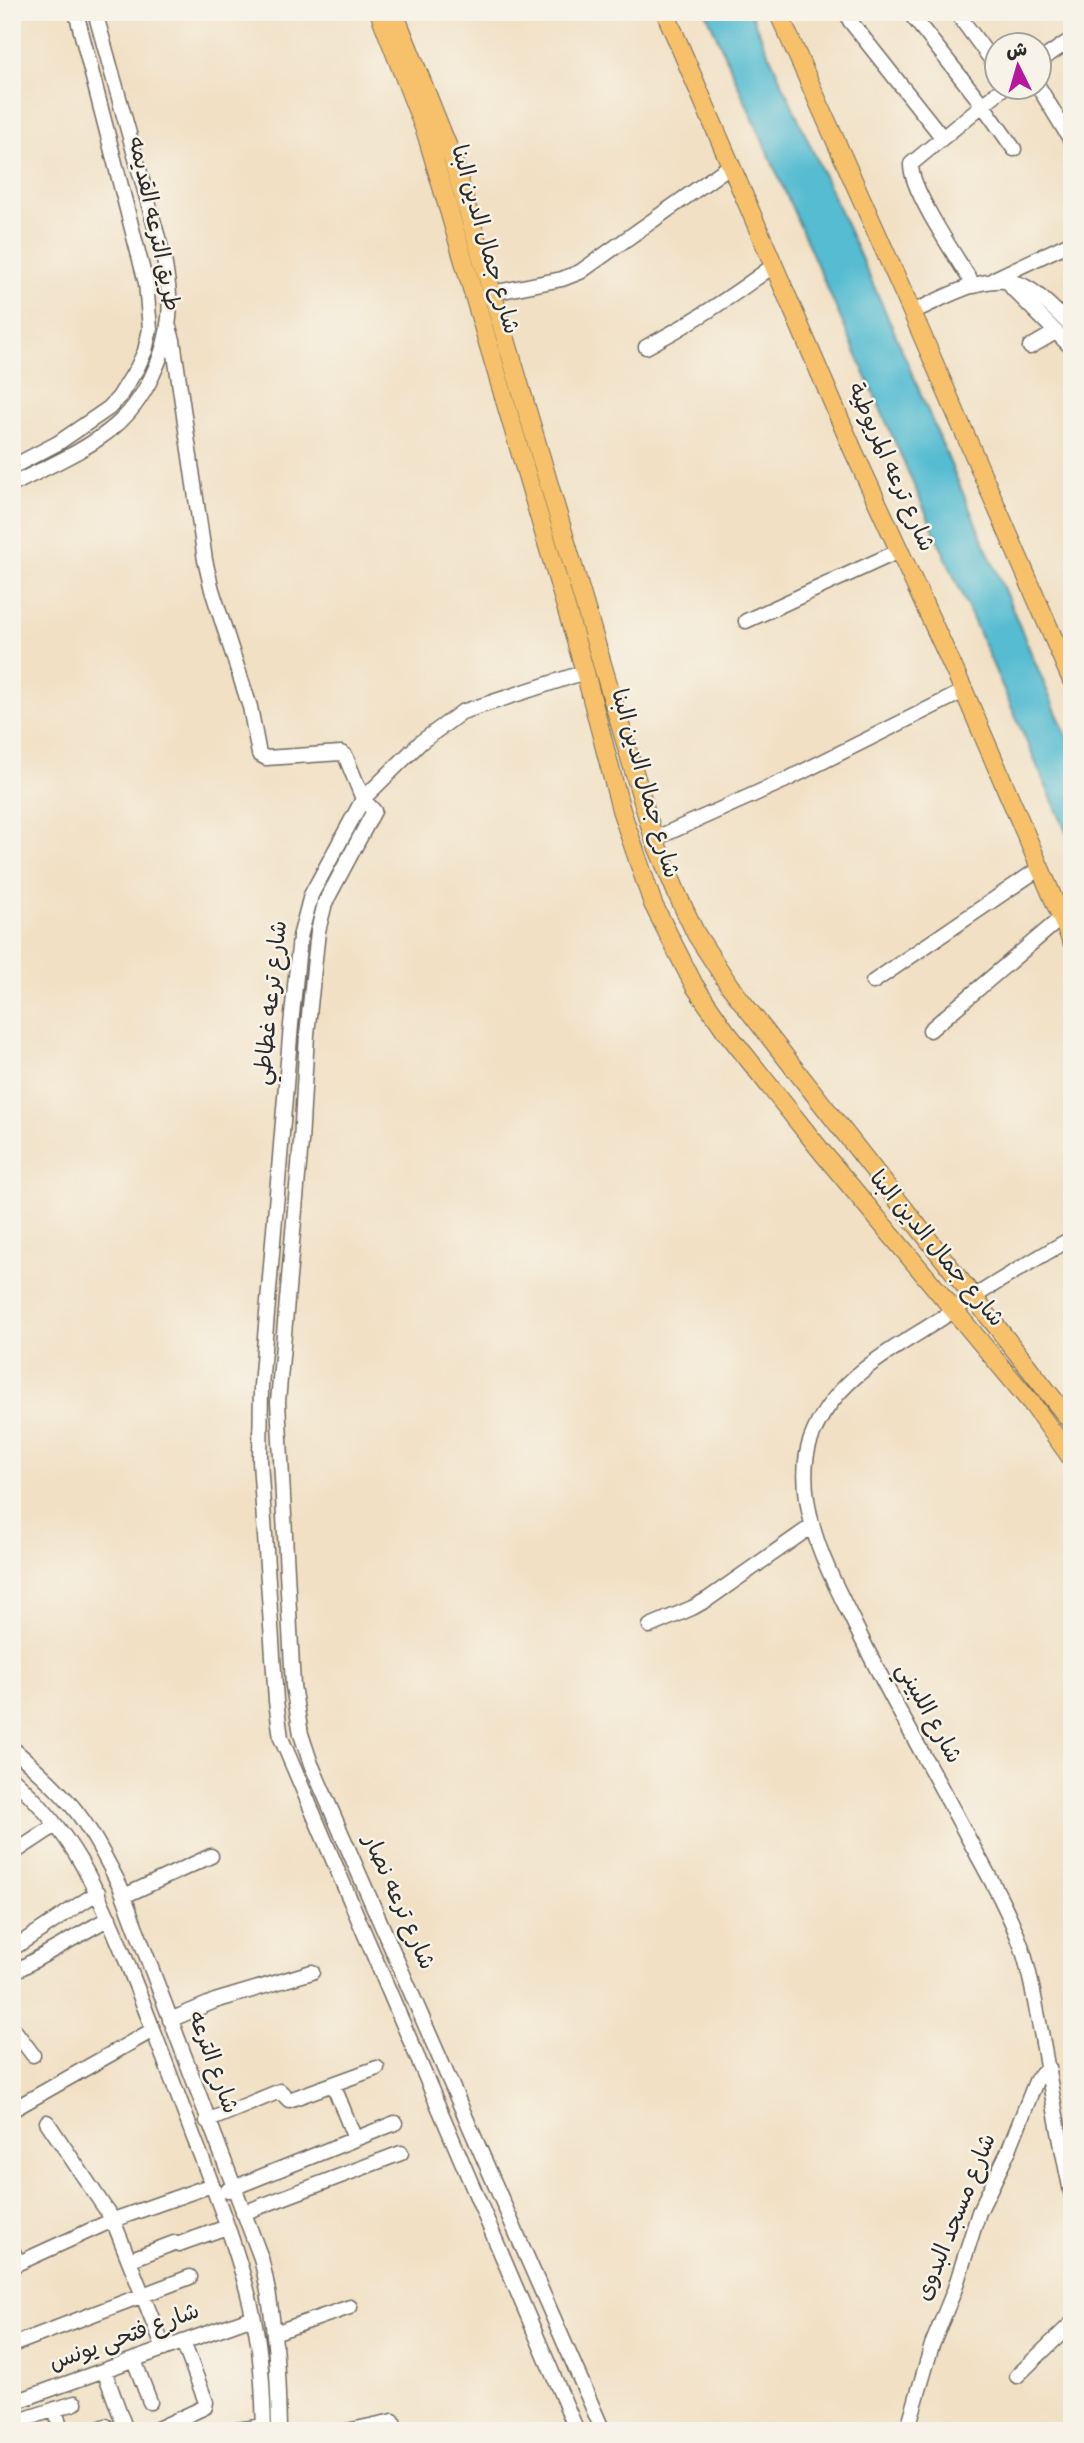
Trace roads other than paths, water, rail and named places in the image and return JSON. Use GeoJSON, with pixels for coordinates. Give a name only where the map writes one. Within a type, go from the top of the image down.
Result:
{"type":"FeatureCollection","features":[{"type":"Feature","properties":{"kind":"main road","name":"شارع جمال الدين البنا"},"geometry":{"type":"LineString","coordinates":[[379,12],[426,133],[585,672],[621,810],[653,904],[694,985],[755,1069],[1033,1405],[1072,1459]]}},
{"type":"Feature","properties":{"kind":"main road","name":"شارع جمال الدين البنا"},"geometry":{"type":"LineString","coordinates":[[394,12],[452,157],[654,838],[678,897],[696,934],[729,985],[1072,1423]]}},
{"type":"Feature","properties":{"kind":"main road","name":"شارع ترعه المريوطية"},"geometry":{"type":"LineString","coordinates":[[664,12],[853,450],[964,691],[1072,942]]}},
{"type":"Feature","properties":{"kind":"main road"},"geometry":{"type":"LineString","coordinates":[[778,12],[1072,681]]}},
{"type":"Feature","properties":{"kind":"street","name":"طريق الترعه القديمه"},"geometry":{"type":"LineString","coordinates":[[12,467],[89,423],[119,397],[145,351],[150,329],[144,273],[76,12]]}},
{"type":"Feature","properties":{"kind":"street","name":"طريق الترعه القديمه"},"geometry":{"type":"LineString","coordinates":[[47,466],[103,435],[127,415],[152,373],[164,344],[168,324],[169,287],[164,259],[95,12]]}},
{"type":"Feature","properties":{"kind":"street"},"geometry":{"type":"LineString","coordinates":[[909,12],[1014,149]]}},
{"type":"Feature","properties":{"kind":"street"},"geometry":{"type":"LineString","coordinates":[[956,12],[982,47]]}},
{"type":"Feature","properties":{"kind":"street"},"geometry":{"type":"LineString","coordinates":[[850,20],[942,137]]}},
{"type":"Feature","properties":{"kind":"street"},"geometry":{"type":"LineString","coordinates":[[1052,53],[1072,39]]}},
{"type":"Feature","properties":{"kind":"street"},"geometry":{"type":"LineString","coordinates":[[974,286],[934,220],[912,177],[911,164],[985,102]]}},
{"type":"Feature","properties":{"kind":"street"},"geometry":{"type":"LineString","coordinates":[[1048,102],[1072,142]]}},
{"type":"Feature","properties":{"kind":"street"},"geometry":{"type":"LineString","coordinates":[[492,293],[562,279],[580,272],[731,165]]}},
{"type":"Feature","properties":{"kind":"street"},"geometry":{"type":"LineString","coordinates":[[912,312],[974,286],[1000,280],[1072,242]]}},
{"type":"Feature","properties":{"kind":"street"},"geometry":{"type":"LineString","coordinates":[[646,347],[734,296],[774,265]]}},
{"type":"Feature","properties":{"kind":"street"},"geometry":{"type":"LineString","coordinates":[[1000,280],[1028,288],[1072,327]]}},
{"type":"Feature","properties":{"kind":"street"},"geometry":{"type":"LineString","coordinates":[[1000,280],[1013,289],[1072,348]]}},
{"type":"Feature","properties":{"kind":"street"},"geometry":{"type":"LineString","coordinates":[[168,324],[173,340],[207,570],[250,707],[259,754],[266,758],[341,753],[345,755],[368,804]]}},
{"type":"Feature","properties":{"kind":"street"},"geometry":{"type":"LineString","coordinates":[[1030,347],[1056,332]]}},
{"type":"Feature","properties":{"kind":"street"},"geometry":{"type":"LineString","coordinates":[[12,485],[47,466],[41,452]]}},
{"type":"Feature","properties":{"kind":"street"},"geometry":{"type":"LineString","coordinates":[[746,621],[899,551]]}},
{"type":"Feature","properties":{"kind":"street","name":"شارع ترعه غطاطي"},"geometry":{"type":"LineString","coordinates":[[263,1360],[300,937],[312,895],[368,804],[421,742],[455,715],[468,709],[585,672]]}},
{"type":"Feature","properties":{"kind":"street"},"geometry":{"type":"LineString","coordinates":[[654,838],[786,779],[964,691]]}},
{"type":"Feature","properties":{"kind":"street","name":"شارع ترعه غطاطي"},"geometry":{"type":"LineString","coordinates":[[281,1362],[301,1142],[307,1034],[318,931],[334,882],[374,813],[368,804]]}},
{"type":"Feature","properties":{"kind":"street"},"geometry":{"type":"LineString","coordinates":[[873,982],[1040,869]]}},
{"type":"Feature","properties":{"kind":"street"},"geometry":{"type":"LineString","coordinates":[[930,1030],[1061,918]]}},
{"type":"Feature","properties":{"kind":"street","name":"شارع اللبيني"},"geometry":{"type":"LineString","coordinates":[[1071,2187],[1030,1977],[1015,1930],[881,1678],[834,1583],[812,1525],[805,1467],[810,1440],[828,1405],[851,1381],[882,1355],[1072,1238]]}},
{"type":"Feature","properties":{"kind":"street","name":"شارع ترعه نصار"},"geometry":{"type":"LineString","coordinates":[[263,1360],[259,1438],[276,1701],[281,1738],[578,2431]]}},
{"type":"Feature","properties":{"kind":"street","name":"شارع ترعه نصار"},"geometry":{"type":"LineString","coordinates":[[281,1362],[278,1423],[293,1686],[297,1719],[305,1749],[603,2431]]}},
{"type":"Feature","properties":{"kind":"street"},"geometry":{"type":"LineString","coordinates":[[264,1513],[283,1512]]}},
{"type":"Feature","properties":{"kind":"street"},"geometry":{"type":"LineString","coordinates":[[650,1626],[708,1599],[812,1525]]}},
{"type":"Feature","properties":{"kind":"street","name":"شارع الترعه"},"geometry":{"type":"LineString","coordinates":[[12,1748],[72,1806],[95,1838],[124,1896],[261,2258],[270,2294],[279,2431]]}},
{"type":"Feature","properties":{"kind":"street","name":"شارع الترعه"},"geometry":{"type":"LineString","coordinates":[[12,1778],[56,1825],[98,1892],[153,2030],[227,2227],[253,2317],[260,2366],[264,2428]]}},
{"type":"Feature","properties":{"kind":"street"},"geometry":{"type":"LineString","coordinates":[[12,1854],[56,1825]]}},
{"type":"Feature","properties":{"kind":"street"},"geometry":{"type":"LineString","coordinates":[[124,1896],[211,1856]]}},
{"type":"Feature","properties":{"kind":"street"},"geometry":{"type":"LineString","coordinates":[[12,1949],[98,1892]]}},
{"type":"Feature","properties":{"kind":"street"},"geometry":{"type":"LineString","coordinates":[[22,1968],[109,1918]]}},
{"type":"Feature","properties":{"kind":"street"},"geometry":{"type":"LineString","coordinates":[[170,2020],[215,2001],[312,1972]]}},
{"type":"Feature","properties":{"kind":"street"},"geometry":{"type":"LineString","coordinates":[[13,2027],[33,2055]]}},
{"type":"Feature","properties":{"kind":"street"},"geometry":{"type":"LineString","coordinates":[[12,2110],[153,2030]]}},
{"type":"Feature","properties":{"kind":"street"},"geometry":{"type":"LineString","coordinates":[[207,2121],[280,2091],[289,2100],[377,2068]]}},
{"type":"Feature","properties":{"kind":"street","name":"شارع مسجد البدوى"},"geometry":{"type":"LineString","coordinates":[[907,2431],[932,2345],[958,2280],[979,2212],[1008,2152],[1036,2081],[1049,2068]]}},
{"type":"Feature","properties":{"kind":"street"},"geometry":{"type":"LineString","coordinates":[[334,2084],[355,2139]]}},
{"type":"Feature","properties":{"kind":"street"},"geometry":{"type":"LineString","coordinates":[[47,2122],[113,2220],[164,2349]]}},
{"type":"Feature","properties":{"kind":"street"},"geometry":{"type":"LineString","coordinates":[[14,2259],[113,2220],[214,2190],[234,2188],[395,2123]]}},
{"type":"Feature","properties":{"kind":"street"},"geometry":{"type":"LineString","coordinates":[[243,2213],[401,2153]]}},
{"type":"Feature","properties":{"kind":"street"},"geometry":{"type":"LineString","coordinates":[[129,2260],[227,2227]]}},
{"type":"Feature","properties":{"kind":"street"},"geometry":{"type":"LineString","coordinates":[[12,2345],[190,2277]]}},
{"type":"Feature","properties":{"kind":"street"},"geometry":{"type":"LineString","coordinates":[[274,2333],[350,2307]]}},
{"type":"Feature","properties":{"kind":"street","name":"شارع فتحى يونس"},"geometry":{"type":"LineString","coordinates":[[12,2403],[253,2317]]}},
{"type":"Feature","properties":{"kind":"street"},"geometry":{"type":"LineString","coordinates":[[1017,2376],[1072,2323]]}},
{"type":"Feature","properties":{"kind":"street"},"geometry":{"type":"LineString","coordinates":[[153,2431],[205,2407],[206,2402],[183,2342]]}},
{"type":"Feature","properties":{"kind":"street"},"geometry":{"type":"LineString","coordinates":[[134,2360],[150,2403]]}},
{"type":"Feature","properties":{"kind":"street"},"geometry":{"type":"LineString","coordinates":[[104,2370],[124,2425]]}},
{"type":"Feature","properties":{"kind":"street"},"geometry":{"type":"LineString","coordinates":[[12,2423],[75,2403]]}},
{"type":"Feature","properties":{"kind":"street"},"geometry":{"type":"LineString","coordinates":[[55,2409],[61,2431]]}},
{"type":"Feature","properties":{"kind":"street"},"geometry":{"type":"LineString","coordinates":[[347,2431],[393,2421]]}},
{"type":"Feature","properties":{"kind":"street"},"geometry":{"type":"LineString","coordinates":[[231,2431],[264,2428]]}},
{"type":"Feature","properties":{"kind":"water"},"geometry":{"type":"Polygon","coordinates":[[[706,12],[750,12],[890,322],[1072,749],[1072,845],[706,12]]]}}]}
